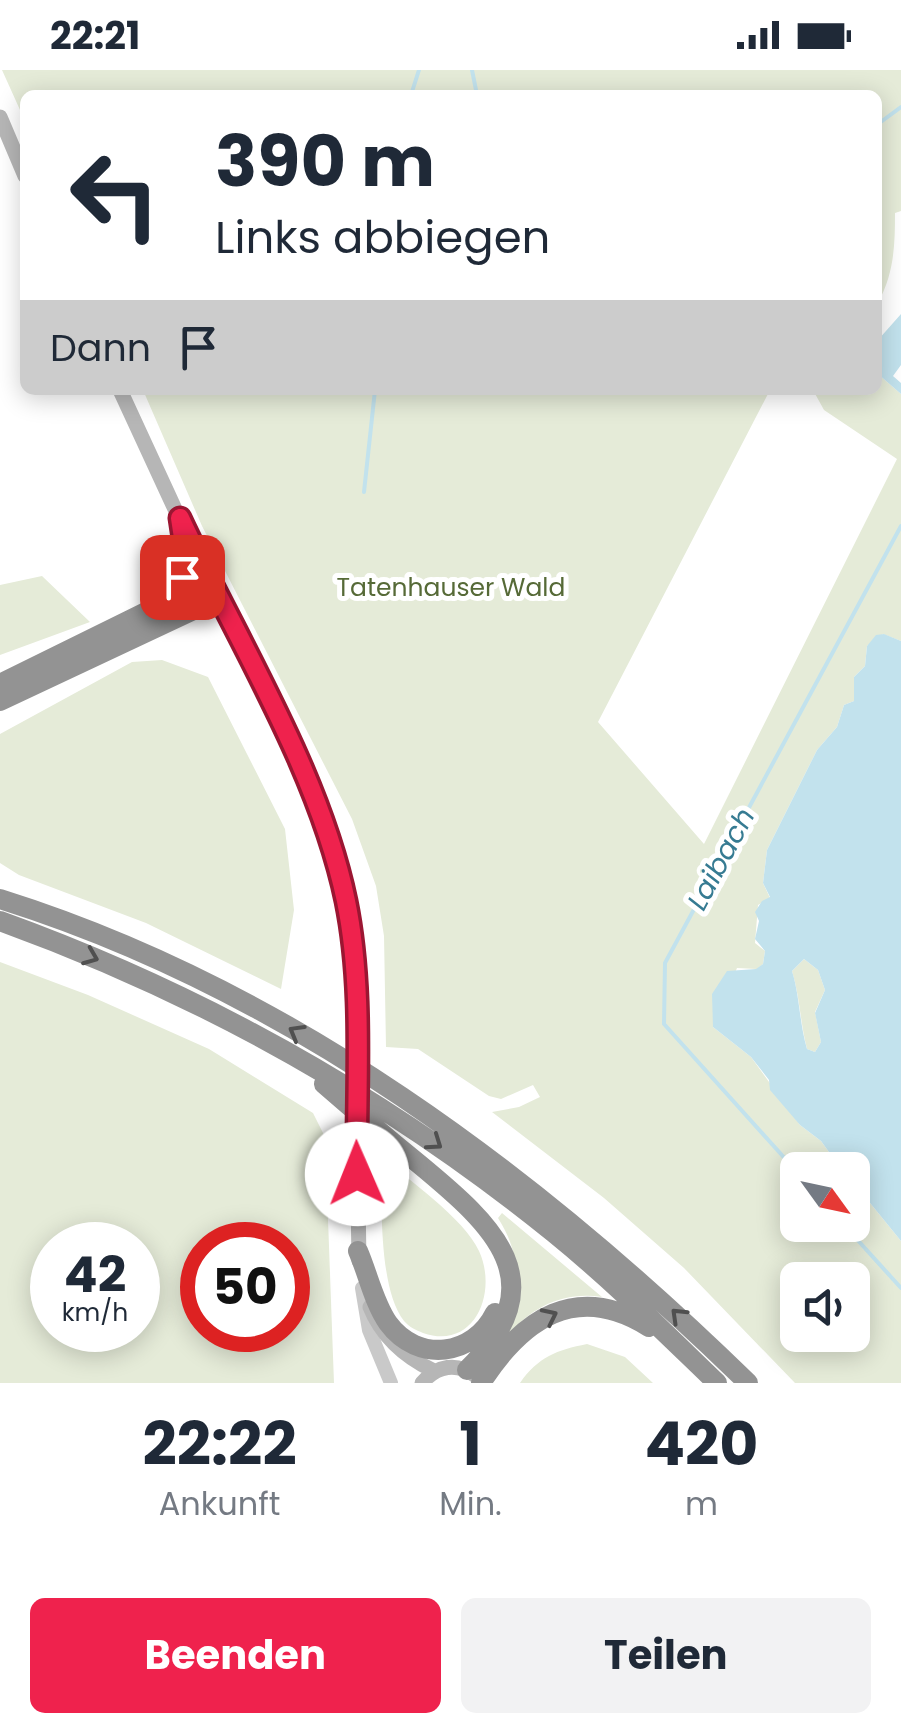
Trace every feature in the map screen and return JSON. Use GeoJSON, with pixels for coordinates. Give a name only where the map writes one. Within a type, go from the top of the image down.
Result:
{"type":"FeatureCollection","features":[{"type":"Feature","properties":{"kind":"highway"},"geometry":{"type":"LineString","coordinates":[[169,602],[182,577],[186,558],[180,518]]}},
{"type":"Feature","properties":{"kind":"highway"},"geometry":{"type":"LineString","coordinates":[[0,684],[169,602],[213,590]]}},
{"type":"Feature","properties":{"kind":"highway"},"geometry":{"type":"LineString","coordinates":[[0,701],[213,590]]}},
{"type":"Feature","properties":{"kind":"highway"},"geometry":{"type":"LineString","coordinates":[[3,898],[191,976],[366,1072],[559,1212],[667,1304],[748,1383]]}},
{"type":"Feature","properties":{"kind":"highway"},"geometry":{"type":"LineString","coordinates":[[0,922],[140,977],[263,1036],[398,1118],[485,1178],[600,1272],[717,1383]]}},
{"type":"Feature","properties":{"kind":"highway"},"geometry":{"type":"LineString","coordinates":[[263,1036],[471,1207],[494,1234],[511,1274],[509,1307],[474,1377]]}},
{"type":"Feature","properties":{"kind":"highway"},"geometry":{"type":"LineString","coordinates":[[358,1251],[388,1323],[405,1340],[440,1351],[466,1346],[488,1328],[500,1304],[502,1252]]}},
{"type":"Feature","properties":{"kind":"highway"},"geometry":{"type":"LineString","coordinates":[[474,1377],[531,1326],[562,1308],[598,1306],[614,1310],[675,1343]]}},
{"type":"Feature","properties":{"kind":"main road"},"geometry":{"type":"LineString","coordinates":[[0,116],[20,164]]}},
{"type":"Feature","properties":{"kind":"main road"},"geometry":{"type":"LineString","coordinates":[[122,395],[298,760],[324,822],[346,900],[356,1004],[358,1251],[362,1288],[386,1336],[420,1383],[445,1367],[474,1377]]}},
{"type":"Feature","properties":{"kind":"main road"},"geometry":{"type":"LineString","coordinates":[[386,1336],[434,1371]]}},
{"type":"Feature","properties":{"kind":"street"},"geometry":{"type":"LineString","coordinates":[[362,1288],[369,1330],[390,1383]]}},
{"type":"Feature","properties":{"kind":"green space"},"geometry":{"type":"Polygon","coordinates":[[[2,70],[901,70],[901,211],[895,213],[894,248],[882,294],[882,90],[20,90],[20,110],[2,70]]]}},
{"type":"Feature","properties":{"kind":"green space","name":"Tatenhauser Wald"},"geometry":{"type":"Polygon","coordinates":[[[882,377],[901,394],[901,641],[883,634],[867,646],[865,666],[854,677],[854,701],[844,705],[837,727],[817,750],[767,850],[763,883],[770,898],[758,905],[755,943],[765,951],[763,964],[757,969],[737,968],[713,1027],[751,1057],[800,1125],[829,1152],[780,1152],[780,1242],[870,1242],[870,1203],[901,1241],[901,1383],[795,1383],[684,1268],[604,1198],[492,1112],[519,1107],[540,1097],[533,1085],[501,1099],[489,1096],[418,1049],[386,1047],[384,936],[376,886],[352,819],[202,526],[145,395],[767,395],[598,722],[704,844],[897,459],[824,410],[816,395],[882,395],[882,377]]]}},
{"type":"Feature","properties":{"kind":"green space"},"geometry":{"type":"Polygon","coordinates":[[[42,576],[90,622],[0,655],[0,585],[42,576]]]}},
{"type":"Feature","properties":{"kind":"green space"},"geometry":{"type":"Polygon","coordinates":[[[162,660],[208,677],[285,829],[294,910],[281,989],[146,923],[19,875],[0,863],[0,734],[132,662],[162,660]]]}},
{"type":"Feature","properties":{"kind":"green space"},"geometry":{"type":"Polygon","coordinates":[[[804,959],[818,970],[825,990],[815,1012],[821,1042],[815,1052],[807,1049],[792,971],[804,959]]]}},
{"type":"Feature","properties":{"kind":"green space"},"geometry":{"type":"Polygon","coordinates":[[[0,962],[88,995],[209,1049],[313,1113],[325,1137],[334,1383],[0,1383],[0,962]]]}},
{"type":"Feature","properties":{"kind":"green space"},"geometry":{"type":"Polygon","coordinates":[[[380,1155],[448,1213],[479,1251],[486,1284],[483,1300],[469,1326],[456,1334],[441,1336],[418,1331],[404,1321],[395,1306],[385,1264],[380,1155]]]}},
{"type":"Feature","properties":{"kind":"green space"},"geometry":{"type":"Polygon","coordinates":[[[502,1213],[602,1297],[572,1297],[546,1305],[503,1341],[516,1278],[513,1250],[498,1218],[502,1213]]]}},
{"type":"Feature","properties":{"kind":"green space"},"geometry":{"type":"Polygon","coordinates":[[[587,1344],[625,1357],[653,1383],[520,1383],[549,1356],[587,1344]]]}},
{"type":"Feature","properties":{"kind":"water"},"geometry":{"type":"Polygon","coordinates":[[[901,314],[901,365],[893,376],[901,383],[901,394],[882,377],[882,335],[901,314]]]}},
{"type":"Feature","properties":{"kind":"water"},"geometry":{"type":"Polygon","coordinates":[[[876,635],[901,641],[901,1241],[870,1203],[870,1152],[829,1152],[770,1090],[769,1080],[751,1057],[713,1027],[712,994],[727,971],[756,969],[763,964],[765,951],[755,939],[759,921],[755,912],[770,897],[763,883],[767,850],[817,750],[837,727],[844,705],[854,701],[854,677],[865,666],[867,646],[876,635]],[[804,959],[792,971],[807,1049],[815,1052],[821,1042],[815,1013],[825,990],[818,970],[804,959]]]}},
{"type":"Feature","properties":{"kind":"waterway"},"geometry":{"type":"LineString","coordinates":[[413,90],[419,70]]}},
{"type":"Feature","properties":{"kind":"waterway"},"geometry":{"type":"LineString","coordinates":[[472,70],[476,90]]}},
{"type":"Feature","properties":{"kind":"waterway","name":"Laibach"},"geometry":{"type":"LineString","coordinates":[[882,121],[901,107]]}},
{"type":"Feature","properties":{"kind":"waterway"},"geometry":{"type":"LineString","coordinates":[[364,492],[374,395]]}},
{"type":"Feature","properties":{"kind":"waterway","name":"Laibach"},"geometry":{"type":"LineString","coordinates":[[780,1153],[664,1024],[665,963],[901,526]]}},
{"type":"Feature","properties":{"kind":"waterway","name":"Laibach"},"geometry":{"type":"LineString","coordinates":[[859,1242],[901,1288]]}},
{"type":"Feature","properties":{"kind":"route"},"geometry":{"type":"LineString","coordinates":[[182,577],[186,558],[180,518],[216,599],[298,760],[336,858],[353,944],[357,1174]]}}]}
